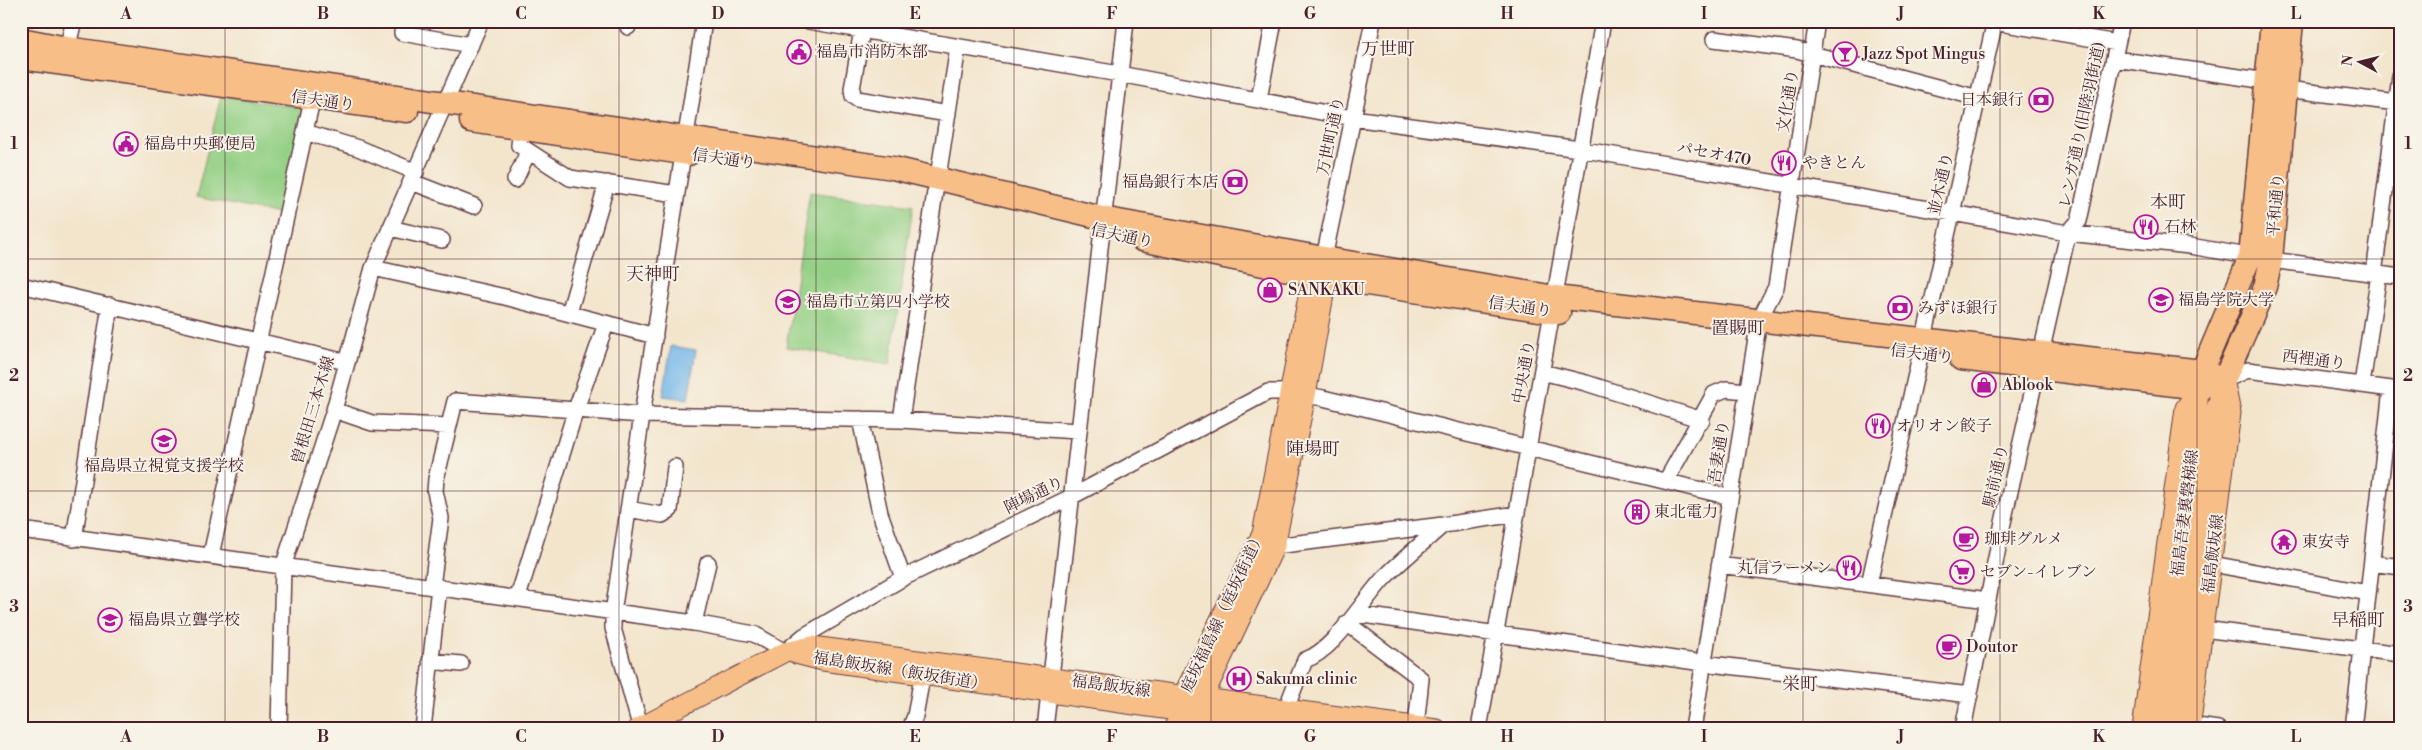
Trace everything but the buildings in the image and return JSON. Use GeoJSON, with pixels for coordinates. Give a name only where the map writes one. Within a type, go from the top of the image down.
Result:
{"type":"FeatureCollection","features":[{"type":"Feature","properties":{"kind":"highway","name":"平和通り"},"geometry":{"type":"LineString","coordinates":[[2272,21],[2276,85]]}},
{"type":"Feature","properties":{"kind":"highway","name":"平和通り"},"geometry":{"type":"LineString","coordinates":[[2224,380],[2265,287],[2260,259],[2276,85],[2292,21]]}},
{"type":"Feature","properties":{"kind":"highway","name":"信夫通り"},"geometry":{"type":"LineString","coordinates":[[21,39],[443,109],[685,146],[889,183],[937,185],[1102,224],[1321,271],[1554,305],[2200,380],[2224,380]]}},
{"type":"Feature","properties":{"kind":"highway","name":"信夫通り"},"geometry":{"type":"LineString","coordinates":[[21,58],[312,100],[443,109],[521,129],[685,146]]}},
{"type":"Feature","properties":{"kind":"highway","name":"平和通り"},"geometry":{"type":"LineString","coordinates":[[2200,380],[2260,259]]}},
{"type":"Feature","properties":{"kind":"main road","name":"庭坂福島線（庭坂街道）"},"geometry":{"type":"LineString","coordinates":[[1179,712],[1203,698],[1275,546],[1298,393],[1321,271]]}},
{"type":"Feature","properties":{"kind":"main road","name":"福島吾妻裏磐梯線"},"geometry":{"type":"LineString","coordinates":[[2176,656],[2200,380]]}},
{"type":"Feature","properties":{"kind":"main road"},"geometry":{"type":"LineString","coordinates":[[2142,729],[2185,408],[2200,380]]}},
{"type":"Feature","properties":{"kind":"main road","name":"福島吾妻裏磐梯線"},"geometry":{"type":"LineString","coordinates":[[2176,656],[2215,412],[2224,380]]}},
{"type":"Feature","properties":{"kind":"main road","name":"福島飯坂線"},"geometry":{"type":"LineString","coordinates":[[2185,728],[2203,629],[2231,414],[2224,380]]}},
{"type":"Feature","properties":{"kind":"main road","name":"庭坂福島線（庭坂街道）"},"geometry":{"type":"LineString","coordinates":[[1179,712],[1262,534],[1298,393]]}},
{"type":"Feature","properties":{"kind":"main road"},"geometry":{"type":"LineString","coordinates":[[640,728],[785,652]]}},
{"type":"Feature","properties":{"kind":"main road","name":"福島飯坂線（飯坂街道）"},"geometry":{"type":"LineString","coordinates":[[785,652],[823,661],[924,667],[1049,685],[1179,712]]}},
{"type":"Feature","properties":{"kind":"main road"},"geometry":{"type":"LineString","coordinates":[[2176,656],[2185,728]]}},
{"type":"Feature","properties":{"kind":"main road"},"geometry":{"type":"LineString","coordinates":[[2158,729],[2176,656]]}},
{"type":"Feature","properties":{"kind":"main road"},"geometry":{"type":"LineString","coordinates":[[1203,698],[1437,729]]}},
{"type":"Feature","properties":{"kind":"main road"},"geometry":{"type":"LineString","coordinates":[[1179,712],[1303,729]]}},
{"type":"Feature","properties":{"kind":"street"},"geometry":{"type":"LineString","coordinates":[[67,48],[74,21]]}},
{"type":"Feature","properties":{"kind":"street"},"geometry":{"type":"LineString","coordinates":[[404,21],[402,33],[471,45]]}},
{"type":"Feature","properties":{"kind":"street","name":"曽根田三本木線"},"geometry":{"type":"LineString","coordinates":[[279,729],[283,567],[334,410],[373,268],[482,21]]}},
{"type":"Feature","properties":{"kind":"street"},"geometry":{"type":"LineString","coordinates":[[640,728],[613,628],[613,613],[654,336],[704,21]]}},
{"type":"Feature","properties":{"kind":"street","name":"パセオ470"},"geometry":{"type":"LineString","coordinates":[[808,21],[1119,74],[1353,118],[1579,149],[2068,233],[2190,246],[2260,259],[2401,277]]}},
{"type":"Feature","properties":{"kind":"street"},"geometry":{"type":"LineString","coordinates":[[1045,729],[1126,21]]}},
{"type":"Feature","properties":{"kind":"street"},"geometry":{"type":"LineString","coordinates":[[1259,99],[1274,21]]}},
{"type":"Feature","properties":{"kind":"street","name":"万世町通り"},"geometry":{"type":"LineString","coordinates":[[1321,271],[1373,21]]}},
{"type":"Feature","properties":{"kind":"street","name":"中央通り"},"geometry":{"type":"LineString","coordinates":[[1479,729],[1554,305],[1579,149],[1603,21]]}},
{"type":"Feature","properties":{"kind":"street","name":"文化通り"},"geometry":{"type":"LineString","coordinates":[[1793,185],[1817,21]]}},
{"type":"Feature","properties":{"kind":"street","name":"レンガ通り(旧陸羽街道)"},"geometry":{"type":"LineString","coordinates":[[2068,233],[2080,221],[2122,21]]}},
{"type":"Feature","properties":{"kind":"street"},"geometry":{"type":"LineString","coordinates":[[1993,22],[2117,43]]}},
{"type":"Feature","properties":{"kind":"street","name":"並木通り"},"geometry":{"type":"LineString","coordinates":[[1869,584],[1978,98],[1993,22]]}},
{"type":"Feature","properties":{"kind":"street"},"geometry":{"type":"LineString","coordinates":[[862,30],[852,89],[853,96],[856,99],[948,114]]}},
{"type":"Feature","properties":{"kind":"street"},"geometry":{"type":"LineString","coordinates":[[1714,39],[1812,54],[1978,98]]}},
{"type":"Feature","properties":{"kind":"street"},"geometry":{"type":"LineString","coordinates":[[902,420],[958,46]]}},
{"type":"Feature","properties":{"kind":"street"},"geometry":{"type":"LineString","coordinates":[[2115,59],[2397,102]]}},
{"type":"Feature","properties":{"kind":"street"},"geometry":{"type":"LineString","coordinates":[[2362,384],[2376,274],[2395,158],[2397,102],[2401,69]]}},
{"type":"Feature","properties":{"kind":"street"},"geometry":{"type":"LineString","coordinates":[[211,555],[312,100]]}},
{"type":"Feature","properties":{"kind":"street"},"geometry":{"type":"LineString","coordinates":[[521,129],[519,145],[570,178],[676,194]]}},
{"type":"Feature","properties":{"kind":"street"},"geometry":{"type":"LineString","coordinates":[[305,132],[358,148],[474,206]]}},
{"type":"Feature","properties":{"kind":"street"},"geometry":{"type":"LineString","coordinates":[[515,180],[528,152]]}},
{"type":"Feature","properties":{"kind":"street"},"geometry":{"type":"LineString","coordinates":[[569,314],[607,183]]}},
{"type":"Feature","properties":{"kind":"street","name":"吾妻通り"},"geometry":{"type":"LineString","coordinates":[[1693,729],[1757,328],[1776,287],[1793,185]]}},
{"type":"Feature","properties":{"kind":"street"},"geometry":{"type":"LineString","coordinates":[[390,228],[442,240]]}},
{"type":"Feature","properties":{"kind":"street","name":"駅前通り"},"geometry":{"type":"LineString","coordinates":[[1963,729],[1988,600],[2068,233]]}},
{"type":"Feature","properties":{"kind":"street"},"geometry":{"type":"LineString","coordinates":[[373,268],[654,336]]}},
{"type":"Feature","properties":{"kind":"street"},"geometry":{"type":"LineString","coordinates":[[21,285],[260,340],[346,362]]}},
{"type":"Feature","properties":{"kind":"street"},"geometry":{"type":"LineString","coordinates":[[74,539],[110,305]]}},
{"type":"Feature","properties":{"kind":"street"},"geometry":{"type":"LineString","coordinates":[[518,597],[576,409],[606,324]]}},
{"type":"Feature","properties":{"kind":"street","name":"西裡通り"},"geometry":{"type":"LineString","coordinates":[[2224,380],[2248,370],[2396,389]]}},
{"type":"Feature","properties":{"kind":"street"},"geometry":{"type":"LineString","coordinates":[[1542,372],[1586,382],[1702,420]]}},
{"type":"Feature","properties":{"kind":"street"},"geometry":{"type":"LineString","coordinates":[[1666,481],[1702,420],[1714,394],[1726,388],[1747,392]]}},
{"type":"Feature","properties":{"kind":"street"},"geometry":{"type":"LineString","coordinates":[[2353,729],[2368,593],[2396,389]]}},
{"type":"Feature","properties":{"kind":"street","name":"陣場通り"},"geometry":{"type":"LineString","coordinates":[[785,652],[804,636],[903,578],[1071,497],[1261,394],[1298,393],[1730,497]]}},
{"type":"Feature","properties":{"kind":"street"},"geometry":{"type":"LineString","coordinates":[[423,729],[441,518],[435,491],[436,479],[454,401],[642,415],[902,420],[1078,431]]}},
{"type":"Feature","properties":{"kind":"street"},"geometry":{"type":"LineString","coordinates":[[334,410],[372,424],[448,426]]}},
{"type":"Feature","properties":{"kind":"street"},"geometry":{"type":"LineString","coordinates":[[860,419],[880,513],[903,578]]}},
{"type":"Feature","properties":{"kind":"street"},"geometry":{"type":"LineString","coordinates":[[628,509],[662,515],[670,510],[675,467]]}},
{"type":"Feature","properties":{"kind":"street"},"geometry":{"type":"LineString","coordinates":[[1275,546],[1517,514]]}},
{"type":"Feature","properties":{"kind":"street"},"geometry":{"type":"LineString","coordinates":[[1286,709],[1304,660],[1317,655],[1351,618],[1384,577],[1443,525]]}},
{"type":"Feature","properties":{"kind":"street"},"geometry":{"type":"LineString","coordinates":[[21,530],[74,539],[211,555],[283,567],[518,597],[613,613],[694,623],[754,634],[785,652]]}},
{"type":"Feature","properties":{"kind":"street"},"geometry":{"type":"LineString","coordinates":[[694,623],[708,563]]}},
{"type":"Feature","properties":{"kind":"street"},"geometry":{"type":"LineString","coordinates":[[2372,563],[2401,567]]}},
{"type":"Feature","properties":{"kind":"street"},"geometry":{"type":"LineString","coordinates":[[2212,564],[2368,593]]}},
{"type":"Feature","properties":{"kind":"street"},"geometry":{"type":"LineString","coordinates":[[1719,565],[1988,600]]}},
{"type":"Feature","properties":{"kind":"street"},"geometry":{"type":"LineString","coordinates":[[1351,618],[1970,695]]}},
{"type":"Feature","properties":{"kind":"street"},"geometry":{"type":"LineString","coordinates":[[1351,618],[1421,679],[1416,726]]}},
{"type":"Feature","properties":{"kind":"street"},"geometry":{"type":"LineString","coordinates":[[2203,629],[2401,654]]}},
{"type":"Feature","properties":{"kind":"street"},"geometry":{"type":"LineString","coordinates":[[430,661],[461,664]]}},
{"type":"Feature","properties":{"kind":"street"},"geometry":{"type":"LineString","coordinates":[[910,729],[915,716],[924,667]]}},
{"type":"Feature","properties":{"kind":"street"},"geometry":{"type":"LineString","coordinates":[[2185,728],[2218,729]]}},
{"type":"Feature","properties":{"kind":"green space"},"geometry":{"type":"Polygon","coordinates":[[[221,96],[304,108],[279,214],[196,197],[221,96]]]}},
{"type":"Feature","properties":{"kind":"green space"},"geometry":{"type":"Polygon","coordinates":[[[810,192],[913,206],[890,364],[786,347],[810,192]]]}},
{"type":"Feature","properties":{"kind":"water"},"geometry":{"type":"Polygon","coordinates":[[[671,346],[696,350],[688,399],[663,396],[671,346]]]}},
{"type":"Feature","properties":{"kind":"place","name":"福島市消防本部"},"geometry":{"type":"Point","coordinates":[799,52]}},
{"type":"Feature","properties":{"kind":"place","name":"Jazz Spot Mingus"},"geometry":{"type":"Point","coordinates":[1845,54]}},
{"type":"Feature","properties":{"kind":"place","name":"日本銀行"},"geometry":{"type":"Point","coordinates":[2041,100]}},
{"type":"Feature","properties":{"kind":"place","name":"福島中央郵便局"},"geometry":{"type":"Point","coordinates":[126,144]}},
{"type":"Feature","properties":{"kind":"place","name":"やきとん"},"geometry":{"type":"Point","coordinates":[1784,163]}},
{"type":"Feature","properties":{"kind":"place","name":"福島銀行本店"},"geometry":{"type":"Point","coordinates":[1235,182]}},
{"type":"Feature","properties":{"kind":"place","name":"石林"},"geometry":{"type":"Point","coordinates":[2146,227]}},
{"type":"Feature","properties":{"kind":"place","name":"SANKAKU"},"geometry":{"type":"Point","coordinates":[1270,290]}},
{"type":"Feature","properties":{"kind":"place","name":"福島学院大学"},"geometry":{"type":"Point","coordinates":[2161,300]}},
{"type":"Feature","properties":{"kind":"place","name":"福島市立第四小学校"},"geometry":{"type":"Point","coordinates":[788,302]}},
{"type":"Feature","properties":{"kind":"place","name":"みずほ銀行"},"geometry":{"type":"Point","coordinates":[1900,308]}},
{"type":"Feature","properties":{"kind":"place","name":"Ablook"},"geometry":{"type":"Point","coordinates":[1984,385]}},
{"type":"Feature","properties":{"kind":"place","name":"オリオン餃子"},"geometry":{"type":"Point","coordinates":[1878,426]}},
{"type":"Feature","properties":{"kind":"place","name":"福島県立視覚支援学校"},"geometry":{"type":"Point","coordinates":[164,441]}},
{"type":"Feature","properties":{"kind":"place","name":"東北電力"},"geometry":{"type":"Point","coordinates":[1637,512]}},
{"type":"Feature","properties":{"kind":"place","name":"珈琲グルメ"},"geometry":{"type":"Point","coordinates":[1966,539]}},
{"type":"Feature","properties":{"kind":"place","name":"東安寺"},"geometry":{"type":"Point","coordinates":[2284,542]}},
{"type":"Feature","properties":{"kind":"place","name":"丸信ラーメン"},"geometry":{"type":"Point","coordinates":[1849,568]}},
{"type":"Feature","properties":{"kind":"place","name":"セブン-イレブン"},"geometry":{"type":"Point","coordinates":[1962,572]}},
{"type":"Feature","properties":{"kind":"place","name":"福島県立聾学校"},"geometry":{"type":"Point","coordinates":[110,620]}},
{"type":"Feature","properties":{"kind":"place","name":"Doutor"},"geometry":{"type":"Point","coordinates":[1949,647]}},
{"type":"Feature","properties":{"kind":"place","name":"Sakuma clinic"},"geometry":{"type":"Point","coordinates":[1239,679]}},
{"type":"Feature","properties":{"kind":"district","name":"万世町"},"geometry":{"type":"Point","coordinates":[1388,49]}},
{"type":"Feature","properties":{"kind":"district","name":"本町"},"geometry":{"type":"Point","coordinates":[2168,202]}},
{"type":"Feature","properties":{"kind":"district","name":"天神町"},"geometry":{"type":"Point","coordinates":[653,274]}},
{"type":"Feature","properties":{"kind":"district","name":"置賜町"},"geometry":{"type":"Point","coordinates":[1738,328]}},
{"type":"Feature","properties":{"kind":"district","name":"陣場町"},"geometry":{"type":"Point","coordinates":[1313,449]}},
{"type":"Feature","properties":{"kind":"district","name":"早稲町"},"geometry":{"type":"Point","coordinates":[2358,620]}},
{"type":"Feature","properties":{"kind":"district","name":"栄町"},"geometry":{"type":"Point","coordinates":[1800,684]}}]}
